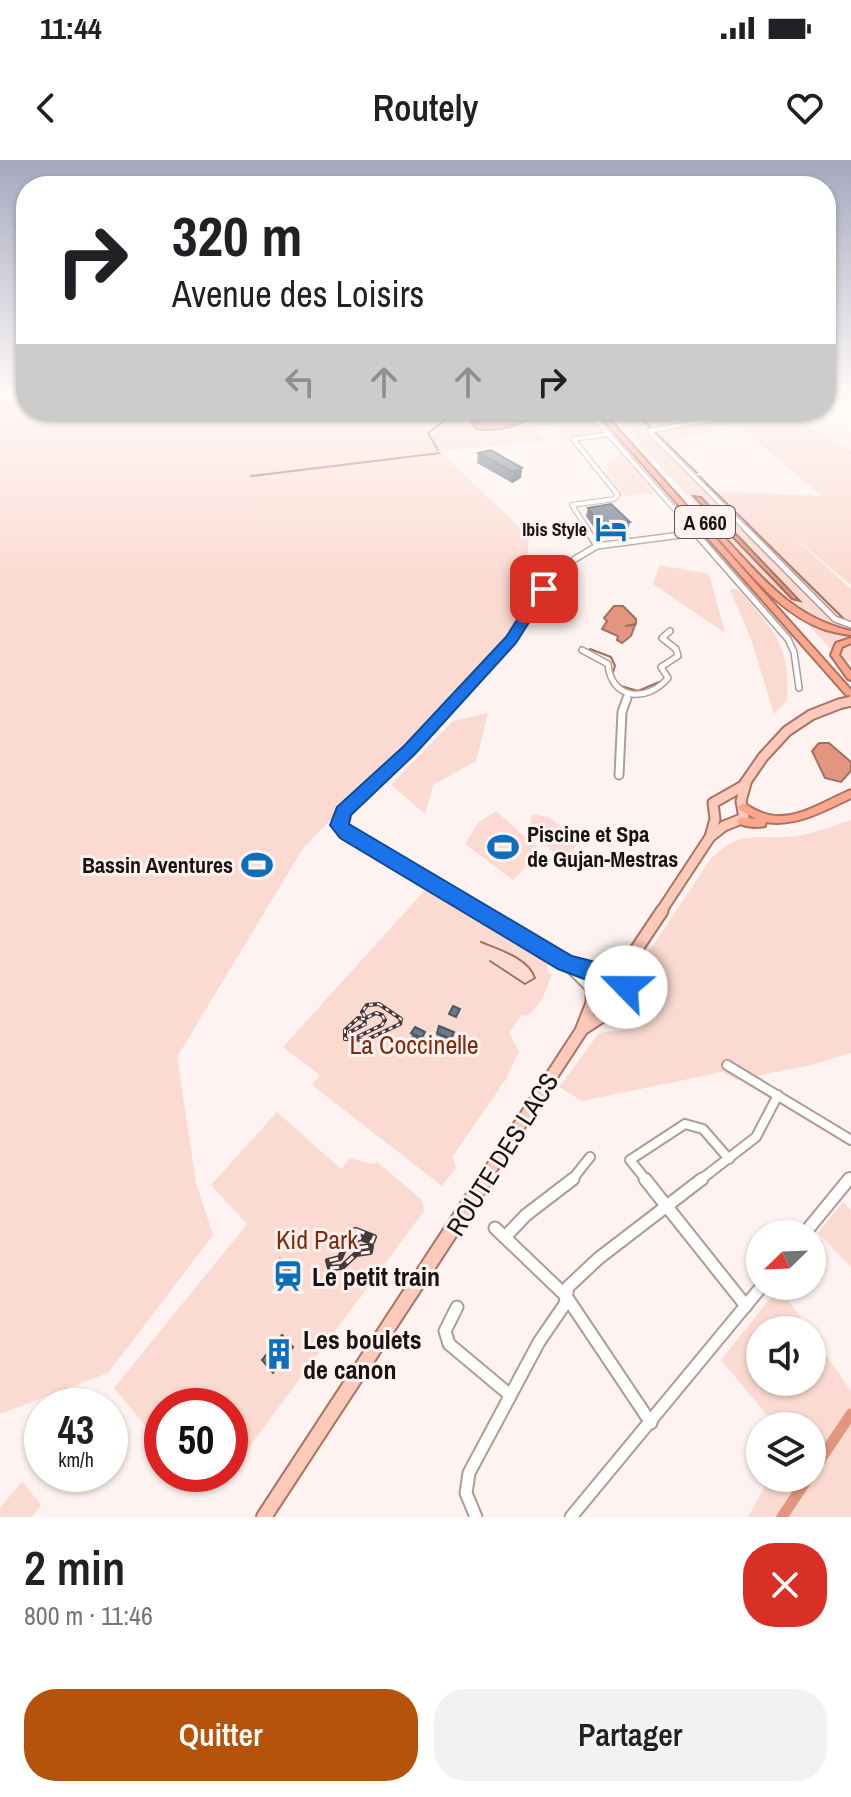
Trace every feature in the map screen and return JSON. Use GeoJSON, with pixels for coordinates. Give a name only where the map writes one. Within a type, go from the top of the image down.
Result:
{"type":"FeatureCollection","features":[{"type":"Feature","properties":{"kind":"highway","name":"A 660"},"geometry":{"type":"LineString","coordinates":[[643,458],[851,700]]}},
{"type":"Feature","properties":{"kind":"highway","name":"A 660"},"geometry":{"type":"LineString","coordinates":[[646,458],[851,686]]}},
{"type":"Feature","properties":{"kind":"highway"},"geometry":{"type":"LineString","coordinates":[[691,506],[796,613],[820,626],[851,633]]}},
{"type":"Feature","properties":{"kind":"highway"},"geometry":{"type":"LineString","coordinates":[[851,640],[839,645],[835,655],[851,677]]}},
{"type":"Feature","properties":{"kind":"highway"},"geometry":{"type":"LineString","coordinates":[[743,807],[760,817],[784,821],[799,818],[851,796]]}},
{"type":"Feature","properties":{"kind":"highway"},"geometry":{"type":"LineString","coordinates":[[736,822],[796,824],[851,796]]}},
{"type":"Feature","properties":{"kind":"main road","name":"ROUTE DES LACS"},"geometry":{"type":"LineString","coordinates":[[710,837],[745,815],[742,797],[746,783],[763,757],[787,731],[811,715],[851,700]]}},
{"type":"Feature","properties":{"kind":"main road","name":"ROUTE DES LACS"},"geometry":{"type":"LineString","coordinates":[[581,1031],[625,1001],[632,956],[710,837],[715,814],[713,803],[746,783]]}},
{"type":"Feature","properties":{"kind":"main road"},"geometry":{"type":"LineString","coordinates":[[725,798],[743,807]]}},
{"type":"Feature","properties":{"kind":"main road"},"geometry":{"type":"LineString","coordinates":[[715,814],[736,822]]}},
{"type":"Feature","properties":{"kind":"main road","name":"ROUTE DES LACS"},"geometry":{"type":"LineString","coordinates":[[269,1515],[581,1031],[590,1011],[592,982],[632,956]]}},
{"type":"Feature","properties":{"kind":"main road"},"geometry":{"type":"LineString","coordinates":[[603,974],[619,978],[626,987]]}},
{"type":"Feature","properties":{"kind":"main road"},"geometry":{"type":"LineString","coordinates":[[591,992],[603,1005],[615,1007]]}},
{"type":"Feature","properties":{"kind":"street"},"geometry":{"type":"LineString","coordinates":[[589,458],[618,495],[614,499],[575,503],[571,507],[597,546]]}},
{"type":"Feature","properties":{"kind":"street"},"geometry":{"type":"LineString","coordinates":[[631,458],[788,639],[796,661],[799,688]]}},
{"type":"Feature","properties":{"kind":"street"},"geometry":{"type":"LineString","coordinates":[[676,458],[835,619],[851,625]]}},
{"type":"Feature","properties":{"kind":"street"},"geometry":{"type":"LineString","coordinates":[[603,974],[565,963],[347,833],[339,821],[343,812],[410,750],[511,640],[533,602],[582,554],[597,546],[696,533]]}},
{"type":"Feature","properties":{"kind":"street"},"geometry":{"type":"LineString","coordinates":[[582,650],[608,664],[609,679],[628,694],[644,693],[665,683],[668,678],[661,667],[678,656],[676,649],[662,638],[670,631]]}},
{"type":"Feature","properties":{"kind":"street"},"geometry":{"type":"LineString","coordinates":[[619,775],[622,712],[628,694]]}},
{"type":"Feature","properties":{"kind":"street"},"geometry":{"type":"LineString","coordinates":[[565,963],[591,992]]}},
{"type":"Feature","properties":{"kind":"street"},"geometry":{"type":"LineString","coordinates":[[727,1065],[851,1140]]}},
{"type":"Feature","properties":{"kind":"street"},"geometry":{"type":"LineString","coordinates":[[476,1517],[467,1499],[467,1479],[552,1319],[565,1304],[568,1287],[590,1265],[756,1137],[778,1095]]}},
{"type":"Feature","properties":{"kind":"street"},"geometry":{"type":"LineString","coordinates":[[729,1159],[703,1129],[685,1124],[630,1160],[746,1306]]}},
{"type":"Feature","properties":{"kind":"street"},"geometry":{"type":"LineString","coordinates":[[505,1237],[516,1221],[578,1178],[590,1157]]}},
{"type":"Feature","properties":{"kind":"street"},"geometry":{"type":"LineString","coordinates":[[816,1220],[851,1177]]}},
{"type":"Feature","properties":{"kind":"street"},"geometry":{"type":"LineString","coordinates":[[495,1228],[566,1296],[651,1423]]}},
{"type":"Feature","properties":{"kind":"street"},"geometry":{"type":"LineString","coordinates":[[571,1517],[751,1300]]}},
{"type":"Feature","properties":{"kind":"street"},"geometry":{"type":"LineString","coordinates":[[457,1307],[445,1331],[449,1344],[510,1395]]}},
{"type":"Feature","properties":{"kind":"green space"},"geometry":{"type":"Polygon","coordinates":[[[0,458],[447,458],[529,536],[527,566],[544,578],[495,650],[455,701],[302,850],[177,1057],[196,1183],[213,1235],[108,1373],[68,1388],[24,1388],[24,1405],[0,1414],[0,458]]]}},
{"type":"Feature","properties":{"kind":"green space"},"geometry":{"type":"Polygon","coordinates":[[[614,458],[625,458],[656,495],[640,493],[627,497],[607,475],[610,462],[614,458]]]}},
{"type":"Feature","properties":{"kind":"green space"},"geometry":{"type":"Polygon","coordinates":[[[653,458],[675,458],[706,491],[821,496],[777,458],[851,458],[851,585],[788,532],[851,589],[851,662],[840,659],[653,458]]]}},
{"type":"Feature","properties":{"kind":"green space"},"geometry":{"type":"Polygon","coordinates":[[[660,565],[709,574],[725,633],[653,584],[660,565]]]}},
{"type":"Feature","properties":{"kind":"green space"},"geometry":{"type":"Polygon","coordinates":[[[730,590],[740,591],[771,628],[782,651],[786,664],[787,700],[774,714],[751,639],[730,590]]]}},
{"type":"Feature","properties":{"kind":"green space"},"geometry":{"type":"Polygon","coordinates":[[[488,713],[476,761],[433,785],[425,814],[391,785],[453,721],[488,713]]]}},
{"type":"Feature","properties":{"kind":"green space","name":"Piscine et Spa de Gujan-Mestras"},"geometry":{"type":"Polygon","coordinates":[[[496,811],[541,851],[513,880],[465,844],[478,823],[496,811]]]}},
{"type":"Feature","properties":{"kind":"green space"},"geometry":{"type":"Polygon","coordinates":[[[532,814],[549,817],[579,842],[563,862],[547,846],[528,836],[532,814]]]}},
{"type":"Feature","properties":{"kind":"green space"},"geometry":{"type":"Polygon","coordinates":[[[851,820],[851,1053],[807,1066],[736,1080],[722,1072],[582,1101],[559,1087],[599,1033],[639,1028],[655,1002],[634,974],[709,861],[721,850],[743,839],[802,835],[851,820]]]}},
{"type":"Feature","properties":{"kind":"green space","name":"La Coccinelle"},"geometry":{"type":"Polygon","coordinates":[[[425,890],[548,964],[547,972],[552,974],[542,1000],[528,1016],[522,1015],[509,1033],[519,1051],[506,1079],[453,1156],[456,1168],[442,1186],[312,1085],[320,1075],[283,1047],[425,890]]]}},
{"type":"Feature","properties":{"kind":"green space","name":"Kid Park"},"geometry":{"type":"Polygon","coordinates":[[[277,1112],[341,1169],[350,1158],[371,1164],[377,1162],[422,1200],[424,1211],[248,1449],[248,1388],[144,1388],[144,1424],[128,1405],[128,1388],[114,1388],[247,1224],[211,1185],[277,1112]]]}},
{"type":"Feature","properties":{"kind":"green space"},"geometry":{"type":"Polygon","coordinates":[[[843,1202],[851,1210],[851,1267],[826,1241],[826,1223],[843,1202]]]}},
{"type":"Feature","properties":{"kind":"green space"},"geometry":{"type":"Polygon","coordinates":[[[769,1300],[788,1300],[799,1316],[756,1316],[769,1300]]]}},
{"type":"Feature","properties":{"kind":"green space"},"geometry":{"type":"Polygon","coordinates":[[[746,1329],[746,1390],[721,1360],[746,1329]]]}},
{"type":"Feature","properties":{"kind":"green space"},"geometry":{"type":"Polygon","coordinates":[[[826,1355],[851,1391],[851,1517],[748,1517],[761,1492],[826,1492],[826,1412],[764,1412],[751,1396],[826,1396],[826,1355]]]}},
{"type":"Feature","properties":{"kind":"green space"},"geometry":{"type":"Polygon","coordinates":[[[22,1481],[24,1492],[31,1492],[41,1505],[32,1517],[0,1517],[0,1508],[22,1481]]]}},
{"type":"Feature","properties":{"kind":"shaded area"},"geometry":{"type":"Polygon","coordinates":[[[693,496],[701,497],[800,601],[792,599],[693,496]]]}},
{"type":"Feature","properties":{"kind":"shaded area"},"geometry":{"type":"Polygon","coordinates":[[[614,606],[623,606],[636,619],[636,624],[625,626],[635,625],[631,636],[622,643],[617,640],[618,636],[602,629],[607,621],[604,618],[614,606]]]}},
{"type":"Feature","properties":{"kind":"shaded area"},"geometry":{"type":"Polygon","coordinates":[[[819,743],[829,743],[851,762],[851,771],[841,782],[825,778],[812,751],[819,743]]]}},
{"type":"Feature","properties":{"kind":"building"},"geometry":{"type":"Polygon","coordinates":[[[488,458],[505,458],[522,468],[513,472],[488,458]]]}},
{"type":"Feature","properties":{"kind":"building"},"geometry":{"type":"Polygon","coordinates":[[[611,504],[630,522],[601,526],[588,508],[611,504]]]}},
{"type":"Feature","properties":{"kind":"building"},"geometry":{"type":"Polygon","coordinates":[[[453,1006],[460,1009],[456,1017],[449,1014],[453,1006]]]}},
{"type":"Feature","properties":{"kind":"building"},"geometry":{"type":"Polygon","coordinates":[[[439,1026],[454,1032],[451,1039],[437,1033],[439,1026]]]}},
{"type":"Feature","properties":{"kind":"building"},"geometry":{"type":"Polygon","coordinates":[[[415,1027],[425,1032],[422,1038],[411,1033],[415,1027]]]}},
{"type":"Feature","properties":{"kind":"building","name":"Le petit train"},"geometry":{"type":"Polygon","coordinates":[[[280,1259],[299,1281],[293,1288],[274,1265],[280,1259]]]}},
{"type":"Feature","properties":{"kind":"building","name":"Les boulets de canon"},"geometry":{"type":"Polygon","coordinates":[[[282,1335],[293,1347],[273,1373],[262,1360],[282,1335]]]}},
{"type":"Feature","properties":{"kind":"waterway"},"geometry":{"type":"LineString","coordinates":[[263,475],[251,476],[396,458]]}},
{"type":"Feature","properties":{"kind":"waterway"},"geometry":{"type":"LineString","coordinates":[[682,458],[697,473]]}},
{"type":"Feature","properties":{"kind":"waterway"},"geometry":{"type":"LineString","coordinates":[[699,476],[845,620]]}},
{"type":"Feature","properties":{"kind":"waterway"},"geometry":{"type":"LineString","coordinates":[[590,649],[611,657],[615,666],[612,675]]}},
{"type":"Feature","properties":{"kind":"waterway"},"geometry":{"type":"LineString","coordinates":[[621,686],[638,691],[659,682]]}},
{"type":"Feature","properties":{"kind":"waterway"},"geometry":{"type":"LineString","coordinates":[[481,942],[520,960],[535,978],[525,984],[490,961]]}},
{"type":"Feature","properties":{"kind":"waterway"},"geometry":{"type":"LineString","coordinates":[[826,1451],[851,1414]]}},
{"type":"Feature","properties":{"kind":"waterway"},"geometry":{"type":"LineString","coordinates":[[782,1517],[799,1492]]}},
{"type":"Feature","properties":{"kind":"railway"},"geometry":{"type":"LineString","coordinates":[[379,1004],[401,1019],[400,1024],[366,1040],[345,1039],[345,1030],[358,1018],[364,1019],[365,1024],[350,1032],[353,1039],[382,1025],[385,1020],[382,1015],[376,1013],[366,1018],[362,1012],[367,1005],[379,1004]]}},
{"type":"Feature","properties":{"kind":"railway"},"geometry":{"type":"LineString","coordinates":[[356,1230],[374,1237],[372,1242],[360,1238],[354,1241],[357,1248],[371,1246],[370,1252],[356,1254],[342,1267],[330,1268],[328,1261],[340,1258],[352,1231],[356,1230]]}},
{"type":"Feature","properties":{"kind":"place","name":"Ibis Style"},"geometry":{"type":"Point","coordinates":[611,529]}},
{"type":"Feature","properties":{"kind":"place","name":"Piscine et Spa de Gujan-Mestras"},"geometry":{"type":"Point","coordinates":[503,847]}},
{"type":"Feature","properties":{"kind":"place","name":"Bassin Aventures"},"geometry":{"type":"Point","coordinates":[257,865]}},
{"type":"Feature","properties":{"kind":"place","name":"Le petit train"},"geometry":{"type":"Point","coordinates":[288,1276]}},
{"type":"Feature","properties":{"kind":"place","name":"Les boulets de canon"},"geometry":{"type":"Point","coordinates":[279,1354]}},
{"type":"Feature","properties":{"kind":"route"},"geometry":{"type":"LineString","coordinates":[[544,589],[511,640],[410,750],[343,812],[339,825],[347,833],[565,963],[592,973],[614,975],[626,987]]}}]}
